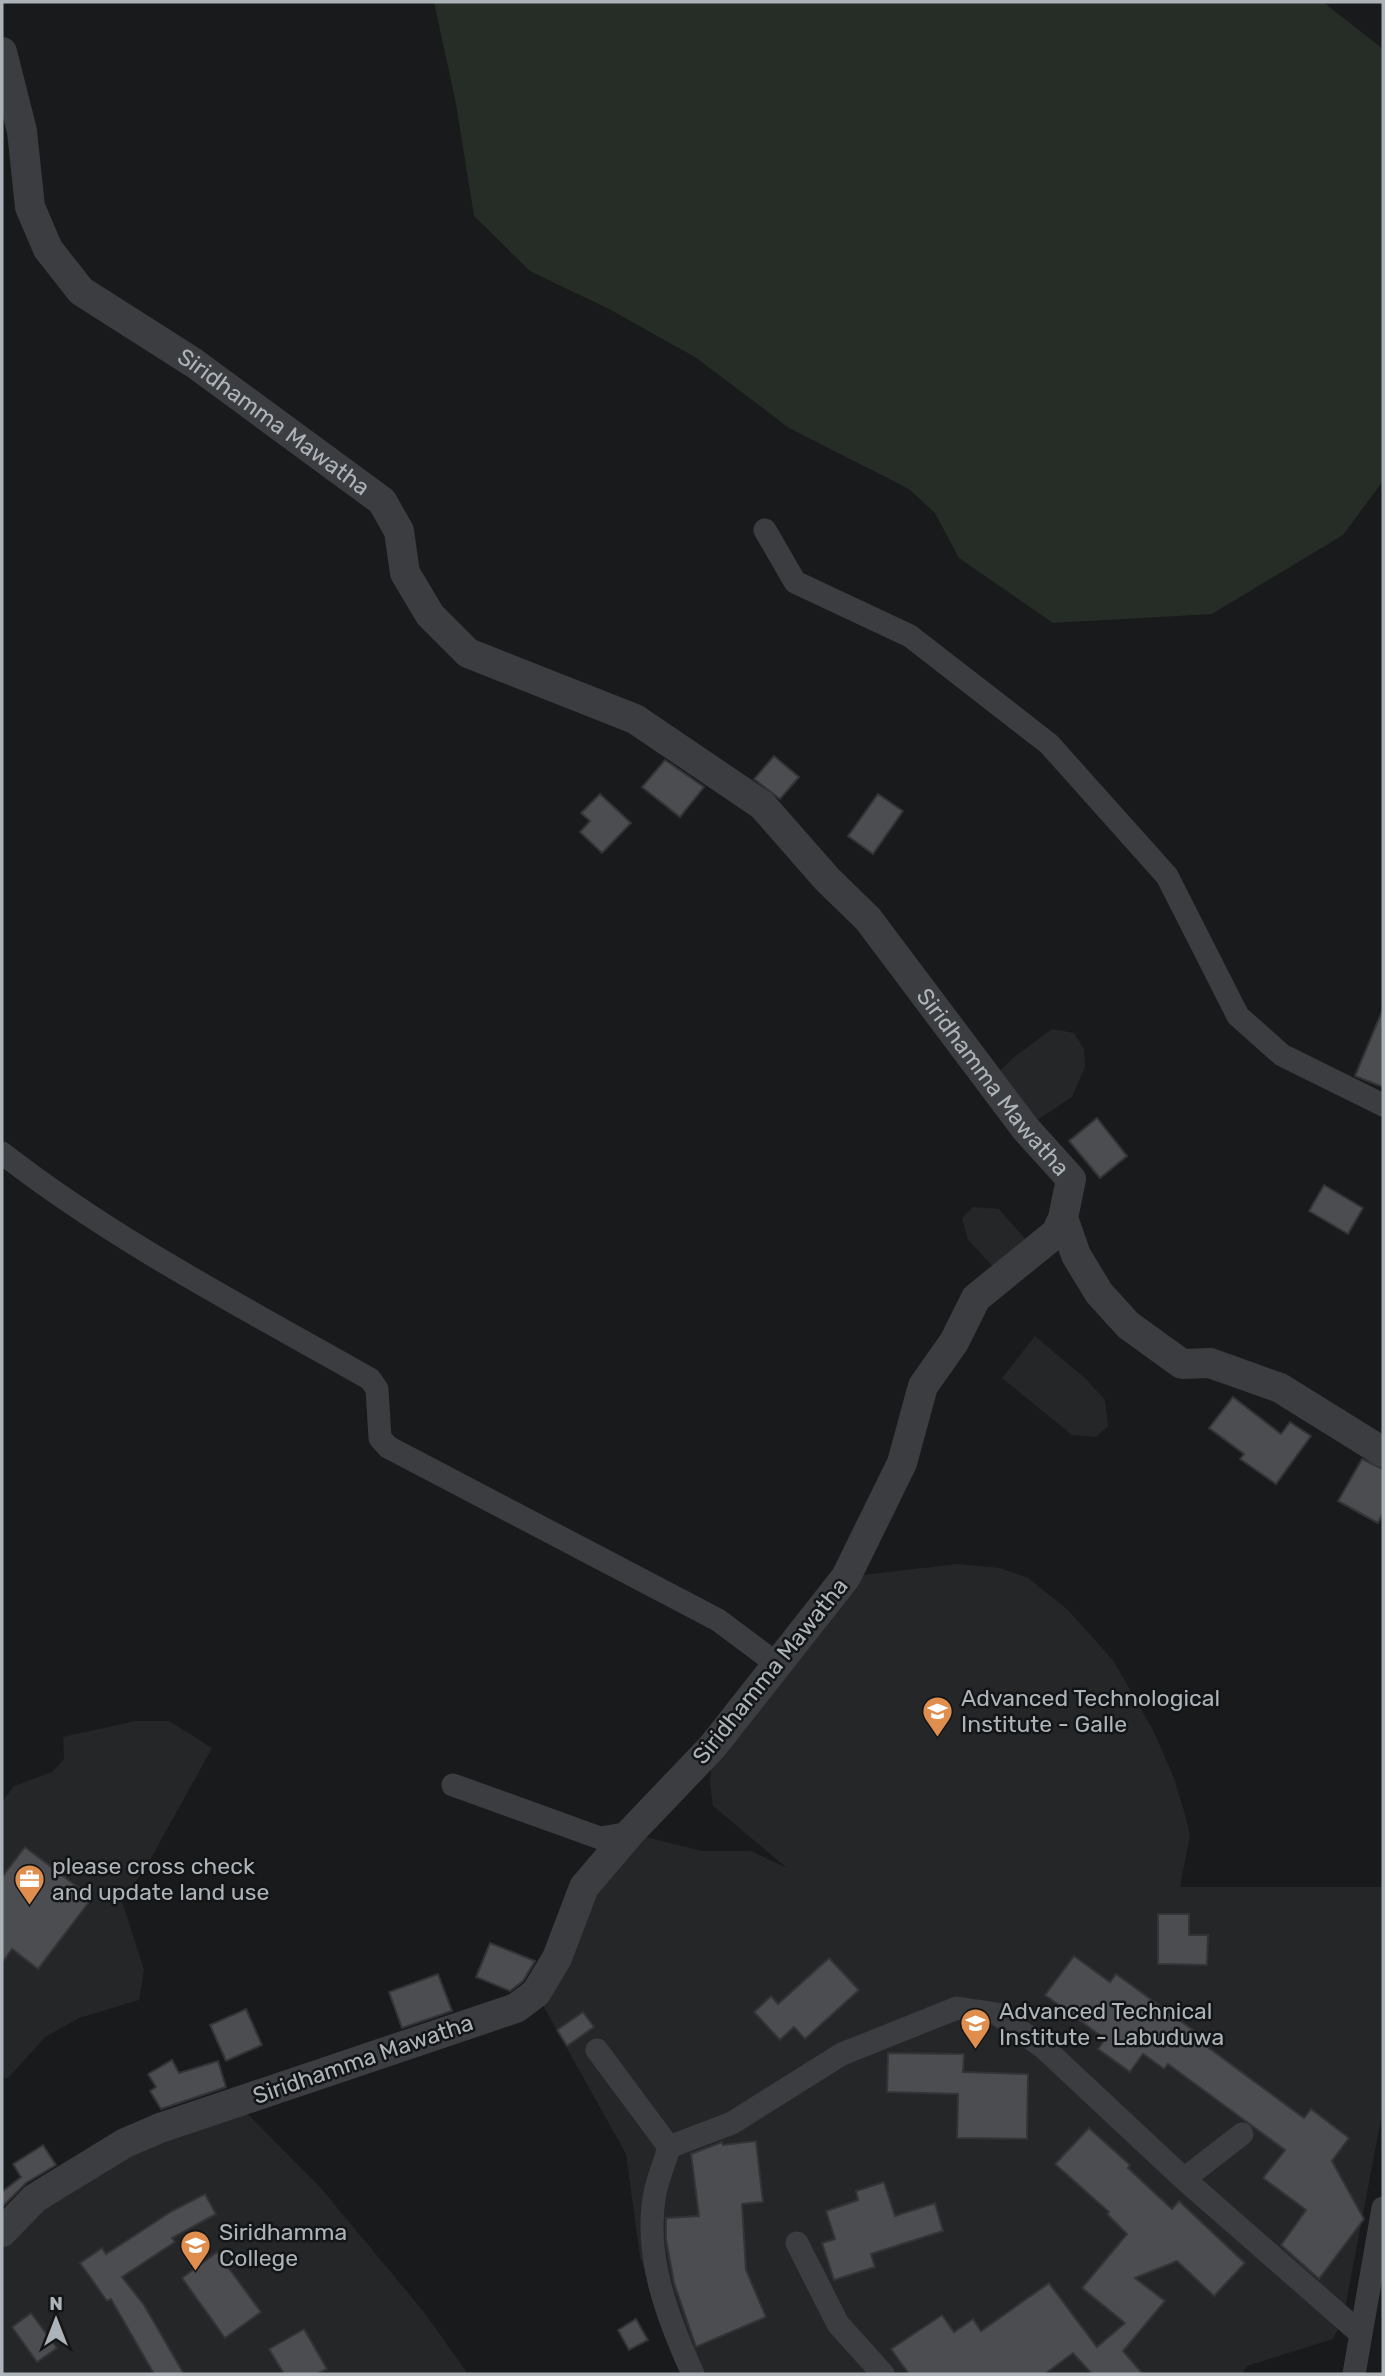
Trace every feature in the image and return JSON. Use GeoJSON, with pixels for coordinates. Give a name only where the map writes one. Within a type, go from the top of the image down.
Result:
{"type":"FeatureCollection","features":[{"type":"Feature","properties":{"kind":"street","name":"Siridhamma Mawatha"},"geometry":{"type":"LineString","coordinates":[[2,52],[22,131],[30,207],[48,249],[81,291],[194,363],[382,501],[399,531],[405,573],[430,615],[468,653],[635,719],[762,805],[827,879],[868,919],[1025,1128],[1071,1179],[1063,1218],[1056,1233],[976,1298],[954,1342],[923,1386],[902,1463],[846,1577],[713,1746],[584,1886],[557,1958],[536,1993],[516,2008],[185,2120],[125,2143],[35,2198],[2,2232]]}},
{"type":"Feature","properties":{"kind":"street"},"geometry":{"type":"LineString","coordinates":[[765,530],[794,582],[911,636],[1049,744],[1167,876],[1238,1016],[1282,1055],[1383,1105]]}},
{"type":"Feature","properties":{"kind":"street"},"geometry":{"type":"LineString","coordinates":[[2,1153],[38,1181],[165,1263],[370,1379],[377,1389],[380,1438],[388,1447],[718,1620],[778,1664]]}},
{"type":"Feature","properties":{"kind":"street"},"geometry":{"type":"LineString","coordinates":[[1063,1218],[1076,1255],[1099,1293],[1128,1325],[1182,1364],[1210,1363],[1279,1388],[1383,1451]]}},
{"type":"Feature","properties":{"kind":"street"},"geometry":{"type":"LineString","coordinates":[[453,1785],[600,1838],[631,1833]]}},
{"type":"Feature","properties":{"kind":"street"},"geometry":{"type":"LineString","coordinates":[[669,2147],[732,2123],[842,2054],[957,2008],[998,2014],[1044,2048],[1184,2179],[1360,2333]]}},
{"type":"Feature","properties":{"kind":"street"},"geometry":{"type":"LineString","coordinates":[[597,2050],[669,2147]]}},
{"type":"Feature","properties":{"kind":"street"},"geometry":{"type":"LineString","coordinates":[[1184,2179],[1242,2134]]}},
{"type":"Feature","properties":{"kind":"street"},"geometry":{"type":"LineString","coordinates":[[669,2147],[655,2194],[652,2250],[672,2327],[693,2374]]}},
{"type":"Feature","properties":{"kind":"street"},"geometry":{"type":"LineString","coordinates":[[1354,2374],[1383,2208]]}},
{"type":"Feature","properties":{"kind":"street"},"geometry":{"type":"LineString","coordinates":[[797,2243],[838,2324],[883,2374]]}},
{"type":"Feature","properties":{"kind":"shaded area"},"geometry":{"type":"Polygon","coordinates":[[[434,2],[1323,2],[1383,49],[1383,481],[1343,535],[1212,614],[1053,623],[959,558],[935,513],[909,489],[789,428],[695,357],[609,309],[530,271],[474,216],[456,104],[434,2]]]}},
{"type":"Feature","properties":{"kind":"shaded area"},"geometry":{"type":"Polygon","coordinates":[[[1052,1029],[1074,1033],[1084,1049],[1085,1067],[1072,1097],[1025,1128],[990,1081],[1013,1058],[1052,1029]]]}},
{"type":"Feature","properties":{"kind":"shaded area"},"geometry":{"type":"Polygon","coordinates":[[[973,1207],[999,1209],[1034,1249],[1002,1276],[968,1240],[962,1218],[973,1207]]]}},
{"type":"Feature","properties":{"kind":"shaded area"},"geometry":{"type":"Polygon","coordinates":[[[1035,1336],[1086,1379],[1105,1400],[1108,1426],[1096,1437],[1072,1435],[1002,1378],[1035,1336]]]}},
{"type":"Feature","properties":{"kind":"shaded area","name":"Advanced Technical Institute - Labuduwa"},"geometry":{"type":"Polygon","coordinates":[[[957,1564],[1000,1568],[1028,1578],[1067,1609],[1113,1660],[1153,1730],[1174,1778],[1186,1818],[1190,1835],[1180,1887],[1383,1887],[1383,2109],[1343,2319],[1333,2339],[1247,2366],[1242,2374],[681,2374],[640,2257],[626,2154],[536,1993],[630,1833],[702,1851],[751,1851],[787,1868],[713,1806],[710,1783],[713,1746],[846,1577],[957,1564]]]}},
{"type":"Feature","properties":{"kind":"shaded area"},"geometry":{"type":"Polygon","coordinates":[[[135,1721],[169,1721],[212,1748],[146,1867],[122,1901],[144,1970],[139,2000],[79,2018],[45,2037],[8,2078],[2,2078],[2,1802],[14,1786],[52,1772],[64,1759],[63,1737],[135,1721]]]}},
{"type":"Feature","properties":{"kind":"shaded area","name":"Siridhamma College"},"geometry":{"type":"Polygon","coordinates":[[[236,2102],[320,2187],[424,2312],[468,2374],[2,2374],[2,2232],[35,2198],[236,2102]]]}},
{"type":"Feature","properties":{"kind":"building"},"geometry":{"type":"Polygon","coordinates":[[[774,756],[799,777],[780,799],[754,779],[774,756]]]}},
{"type":"Feature","properties":{"kind":"building"},"geometry":{"type":"Polygon","coordinates":[[[665,760],[704,787],[680,817],[642,787],[665,760]]]}},
{"type":"Feature","properties":{"kind":"building"},"geometry":{"type":"Polygon","coordinates":[[[600,794],[631,823],[602,853],[580,832],[590,821],[581,813],[600,794]]]}},
{"type":"Feature","properties":{"kind":"building"},"geometry":{"type":"Polygon","coordinates":[[[878,794],[903,811],[873,854],[848,836],[878,794]]]}},
{"type":"Feature","properties":{"kind":"building"},"geometry":{"type":"Polygon","coordinates":[[[1383,1009],[1383,1087],[1355,1076],[1383,1009]]]}},
{"type":"Feature","properties":{"kind":"building"},"geometry":{"type":"Polygon","coordinates":[[[1097,1118],[1127,1156],[1100,1178],[1069,1141],[1097,1118]]]}},
{"type":"Feature","properties":{"kind":"building"},"geometry":{"type":"Polygon","coordinates":[[[1324,1185],[1363,1208],[1348,1234],[1309,1211],[1324,1185]]]}},
{"type":"Feature","properties":{"kind":"building"},"geometry":{"type":"Polygon","coordinates":[[[1233,1397],[1281,1434],[1290,1422],[1311,1436],[1276,1484],[1240,1459],[1244,1454],[1209,1428],[1233,1397]]]}},
{"type":"Feature","properties":{"kind":"building"},"geometry":{"type":"Polygon","coordinates":[[[1362,1459],[1383,1469],[1383,1513],[1378,1523],[1338,1501],[1362,1459]]]}},
{"type":"Feature","properties":{"kind":"building"},"geometry":{"type":"Polygon","coordinates":[[[25,1847],[92,1898],[38,1969],[12,1949],[2,1963],[2,1877],[25,1847]]]}},
{"type":"Feature","properties":{"kind":"building"},"geometry":{"type":"Polygon","coordinates":[[[1158,1914],[1189,1914],[1189,1935],[1208,1935],[1207,1965],[1158,1964],[1158,1914]]]}},
{"type":"Feature","properties":{"kind":"building"},"geometry":{"type":"Polygon","coordinates":[[[490,1943],[535,1961],[523,1981],[510,1991],[476,1977],[490,1943]]]}},
{"type":"Feature","properties":{"kind":"building"},"geometry":{"type":"Polygon","coordinates":[[[1074,1956],[1110,1982],[1116,1974],[1193,2030],[1190,2034],[1304,2118],[1311,2109],[1349,2138],[1332,2161],[1364,2219],[1319,2279],[1281,2245],[1306,2210],[1263,2178],[1285,2150],[1168,2064],[1164,2069],[1143,2054],[1130,2072],[1098,2049],[1105,2039],[1045,1995],[1074,1956]]]}},
{"type":"Feature","properties":{"kind":"building"},"geometry":{"type":"Polygon","coordinates":[[[829,1958],[859,1990],[805,2039],[794,2027],[780,2040],[754,2012],[771,1996],[778,2004],[829,1958]]]}},
{"type":"Feature","properties":{"kind":"building"},"geometry":{"type":"Polygon","coordinates":[[[438,1974],[452,2011],[402,2028],[389,1992],[438,1974]]]}},
{"type":"Feature","properties":{"kind":"building"},"geometry":{"type":"Polygon","coordinates":[[[246,2009],[262,2045],[226,2061],[210,2025],[246,2009]]]}},
{"type":"Feature","properties":{"kind":"building"},"geometry":{"type":"Polygon","coordinates":[[[583,2012],[594,2027],[567,2046],[557,2030],[583,2012]]]}},
{"type":"Feature","properties":{"kind":"building"},"geometry":{"type":"Polygon","coordinates":[[[888,2053],[964,2054],[963,2072],[1028,2074],[1027,2139],[957,2138],[958,2094],[887,2092],[888,2053]]]}},
{"type":"Feature","properties":{"kind":"building"},"geometry":{"type":"Polygon","coordinates":[[[172,2060],[179,2073],[218,2061],[226,2087],[161,2109],[150,2091],[156,2087],[148,2074],[172,2060]]]}},
{"type":"Feature","properties":{"kind":"building"},"geometry":{"type":"Polygon","coordinates":[[[1089,2128],[1130,2165],[1128,2168],[1172,2209],[1179,2201],[1245,2263],[1214,2296],[1177,2261],[1135,2278],[1165,2301],[1123,2351],[1143,2374],[1092,2374],[1073,2353],[1045,2374],[909,2374],[891,2349],[942,2315],[954,2332],[973,2319],[981,2331],[1049,2283],[1097,2347],[1125,2323],[1082,2288],[1127,2234],[1107,2214],[1109,2212],[1055,2164],[1089,2128]]]}},
{"type":"Feature","properties":{"kind":"building"},"geometry":{"type":"Polygon","coordinates":[[[756,2141],[763,2202],[742,2204],[746,2270],[766,2317],[696,2347],[674,2283],[666,2239],[666,2218],[699,2216],[691,2154],[722,2142],[723,2145],[756,2141]]]}},
{"type":"Feature","properties":{"kind":"building"},"geometry":{"type":"Polygon","coordinates":[[[43,2145],[56,2165],[26,2183],[2,2207],[2,2192],[21,2177],[13,2164],[43,2145]]]}},
{"type":"Feature","properties":{"kind":"building"},"geometry":{"type":"Polygon","coordinates":[[[884,2182],[895,2216],[935,2203],[943,2231],[871,2254],[875,2267],[834,2280],[822,2243],[835,2239],[826,2211],[858,2200],[856,2191],[884,2182]]]}},
{"type":"Feature","properties":{"kind":"building"},"geometry":{"type":"Polygon","coordinates":[[[205,2194],[216,2214],[172,2238],[175,2242],[122,2277],[144,2305],[184,2374],[154,2374],[111,2299],[107,2301],[80,2263],[102,2248],[106,2254],[172,2211],[205,2194]]]}},
{"type":"Feature","properties":{"kind":"building"},"geometry":{"type":"Polygon","coordinates":[[[217,2252],[261,2312],[225,2338],[182,2278],[217,2252]]]}},
{"type":"Feature","properties":{"kind":"building"},"geometry":{"type":"Polygon","coordinates":[[[31,2313],[57,2348],[37,2362],[12,2327],[31,2313]]]}},
{"type":"Feature","properties":{"kind":"building"},"geometry":{"type":"Polygon","coordinates":[[[636,2319],[648,2340],[629,2350],[618,2330],[636,2319]]]}},
{"type":"Feature","properties":{"kind":"building"},"geometry":{"type":"Polygon","coordinates":[[[304,2329],[327,2369],[317,2374],[284,2374],[269,2349],[304,2329]]]}},
{"type":"Feature","properties":{"kind":"place","name":"Advanced Technological Institute - Galle"},"geometry":{"type":"Point","coordinates":[938,1738]}},
{"type":"Feature","properties":{"kind":"place","name":"please cross check and update land use"},"geometry":{"type":"Point","coordinates":[29,1906]}},
{"type":"Feature","properties":{"kind":"place","name":"Advanced Technical Institute - Labuduwa"},"geometry":{"type":"Point","coordinates":[976,2051]}},
{"type":"Feature","properties":{"kind":"place","name":"Siridhamma College"},"geometry":{"type":"Point","coordinates":[196,2272]}}]}
